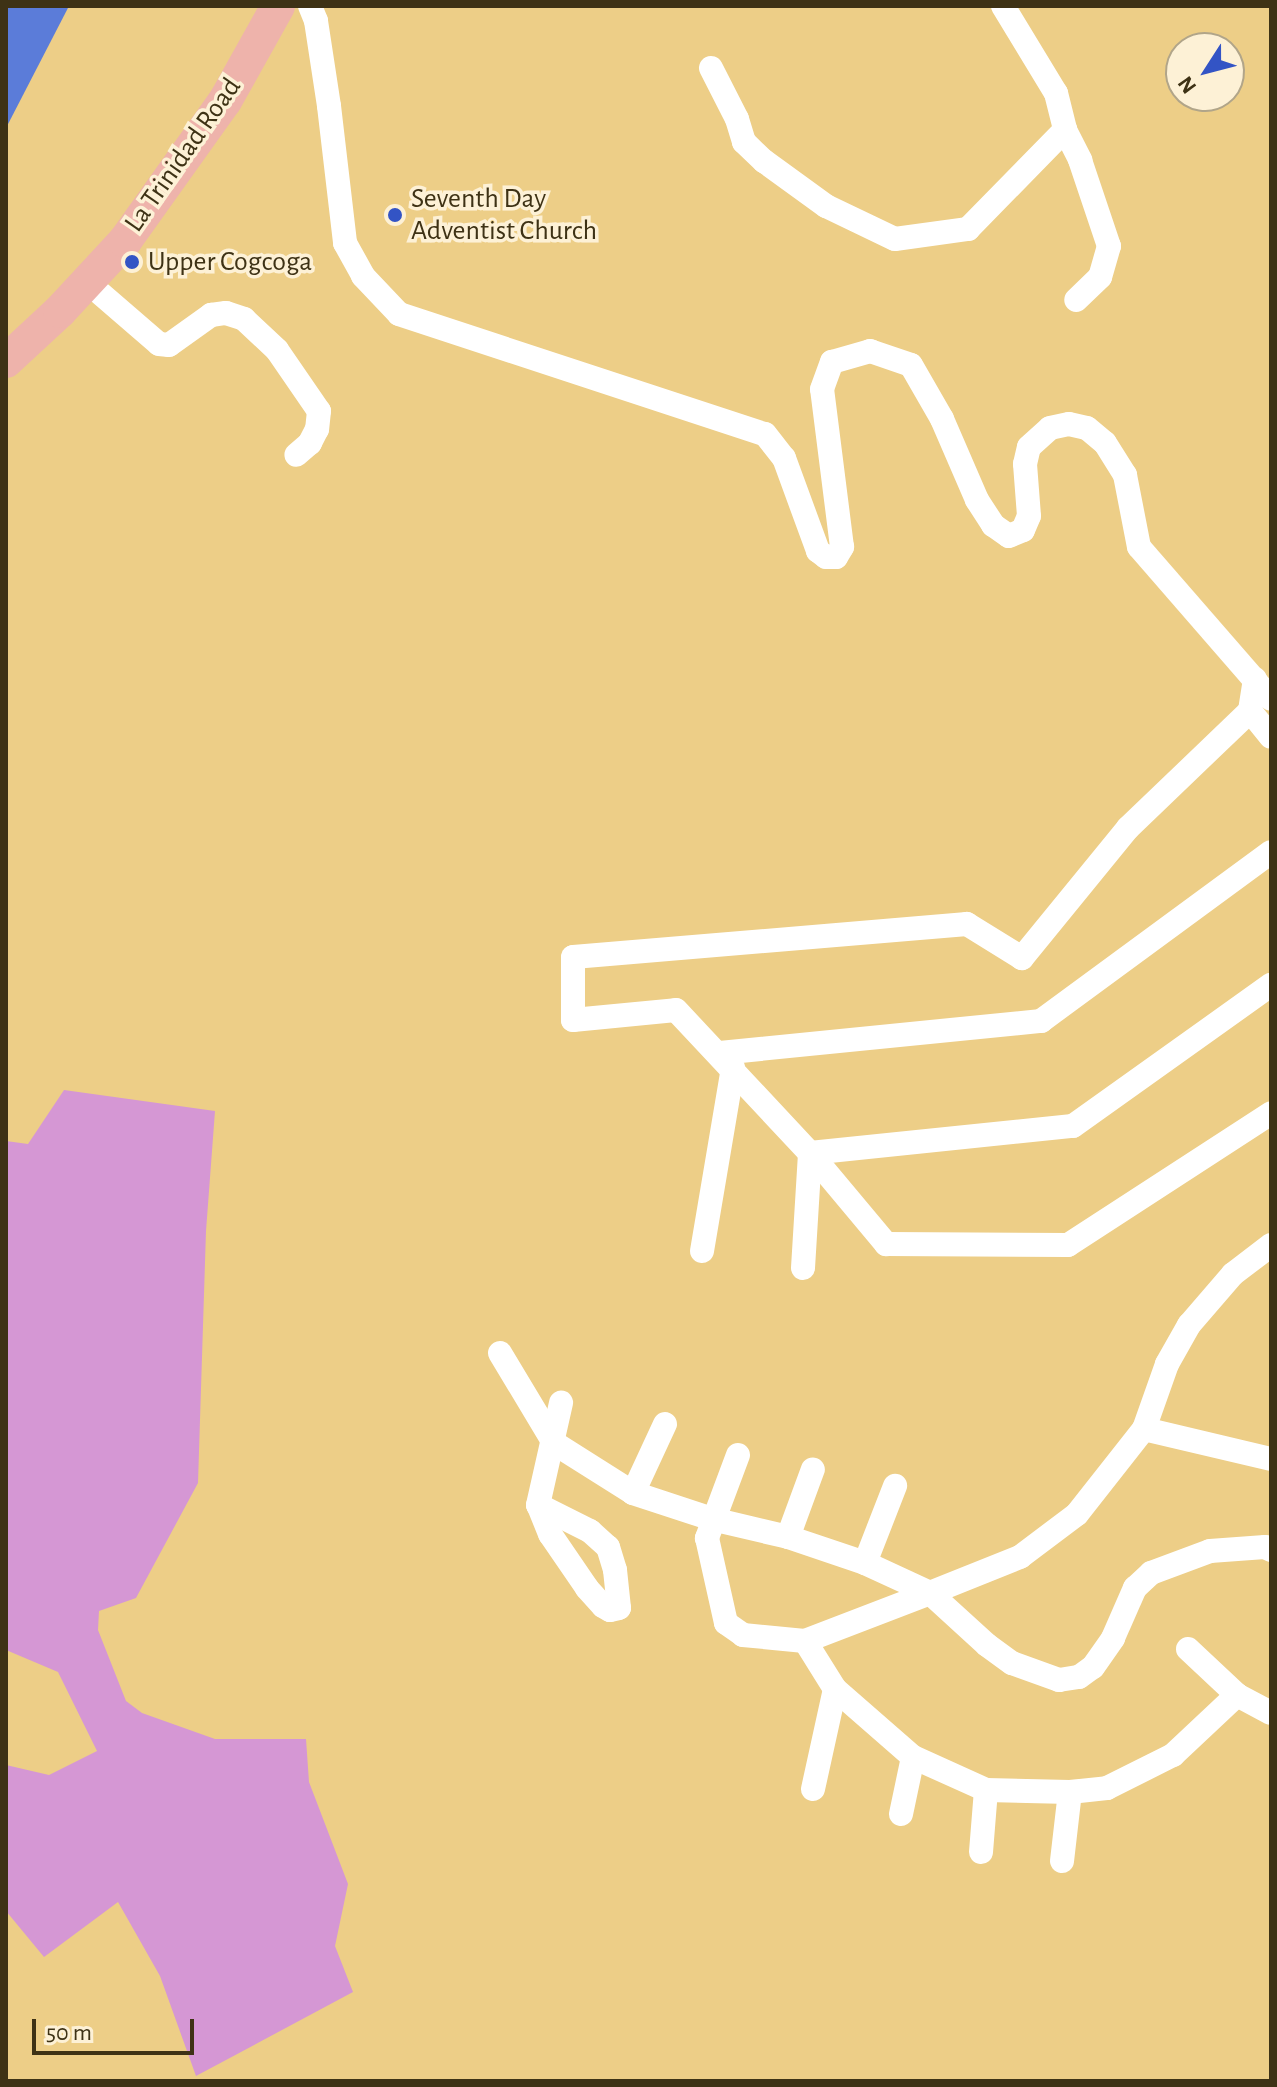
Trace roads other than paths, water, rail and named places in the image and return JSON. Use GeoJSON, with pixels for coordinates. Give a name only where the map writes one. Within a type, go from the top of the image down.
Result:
{"type":"FeatureCollection","features":[{"type":"Feature","properties":{"kind":"highway","name":"La Trinidad Road"},"geometry":{"type":"LineString","coordinates":[[6,361],[125,241],[225,101],[278,6]]}},
{"type":"Feature","properties":{"kind":"street"},"geometry":{"type":"LineString","coordinates":[[310,6],[316,21],[329,106],[345,243],[363,276],[399,314],[765,434],[784,458],[818,551],[826,557],[836,557],[842,547],[822,389],[832,362],[870,351],[911,365],[942,419],[977,500],[993,525],[1009,536],[1023,530],[1029,516],[1025,464],[1029,447],[1050,428],[1069,424],[1087,428],[1105,443],[1125,475],[1139,547],[1255,679],[1271,737]]}},
{"type":"Feature","properties":{"kind":"street"},"geometry":{"type":"LineString","coordinates":[[1003,6],[1056,93],[1065,130],[1080,160],[1110,252],[1100,277],[1076,300]]}},
{"type":"Feature","properties":{"kind":"street"},"geometry":{"type":"LineString","coordinates":[[711,68],[737,119],[744,142],[764,161],[826,206],[895,239],[968,229],[1065,130]]}},
{"type":"Feature","properties":{"kind":"street"},"geometry":{"type":"LineString","coordinates":[[86,281],[159,344],[169,345],[180,339],[211,315],[226,313],[244,319],[277,350],[319,411],[317,429],[310,443],[296,455]]}},
{"type":"Feature","properties":{"kind":"street"},"geometry":{"type":"LineString","coordinates":[[1261,705],[1128,828],[1022,958],[967,924],[573,957],[573,1020],[676,1010],[810,1153],[886,1244],[1068,1245],[1271,1113]]}},
{"type":"Feature","properties":{"kind":"street"},"geometry":{"type":"LineString","coordinates":[[726,1061],[1041,1021],[1271,852]]}},
{"type":"Feature","properties":{"kind":"street"},"geometry":{"type":"LineString","coordinates":[[810,1153],[1073,1126],[1271,985]]}},
{"type":"Feature","properties":{"kind":"street"},"geometry":{"type":"LineString","coordinates":[[702,1251],[726,1061]]}},
{"type":"Feature","properties":{"kind":"street"},"geometry":{"type":"LineString","coordinates":[[803,1268],[810,1153]]}},
{"type":"Feature","properties":{"kind":"street"},"geometry":{"type":"LineString","coordinates":[[738,1455],[707,1538],[709,1561],[731,1630],[743,1635],[805,1641],[930,1593],[1020,1557],[1050,1538],[1077,1514],[1144,1429],[1167,1364],[1189,1325],[1233,1274],[1271,1245]]}},
{"type":"Feature","properties":{"kind":"street"},"geometry":{"type":"LineString","coordinates":[[500,1353],[554,1443],[633,1493],[712,1519],[788,1537],[865,1563],[930,1593],[999,1654],[1059,1680],[1079,1677],[1093,1667],[1113,1638],[1135,1588],[1151,1573],[1210,1551],[1265,1547],[1271,1550]]}},
{"type":"Feature","properties":{"kind":"street"},"geometry":{"type":"LineString","coordinates":[[538,1505],[561,1403]]}},
{"type":"Feature","properties":{"kind":"street"},"geometry":{"type":"LineString","coordinates":[[633,1493],[665,1424]]}},
{"type":"Feature","properties":{"kind":"street"},"geometry":{"type":"LineString","coordinates":[[1144,1429],[1271,1459]]}},
{"type":"Feature","properties":{"kind":"street"},"geometry":{"type":"LineString","coordinates":[[788,1537],[813,1469]]}},
{"type":"Feature","properties":{"kind":"street"},"geometry":{"type":"LineString","coordinates":[[865,1563],[895,1486]]}},
{"type":"Feature","properties":{"kind":"street"},"geometry":{"type":"LineString","coordinates":[[805,1641],[835,1689],[913,1757],[986,1790],[1070,1792],[1107,1788],[1173,1755],[1237,1695]]}},
{"type":"Feature","properties":{"kind":"street"},"geometry":{"type":"LineString","coordinates":[[1188,1649],[1237,1695],[1271,1713]]}},
{"type":"Feature","properties":{"kind":"street"},"geometry":{"type":"LineString","coordinates":[[813,1789],[835,1689]]}},
{"type":"Feature","properties":{"kind":"street"},"geometry":{"type":"LineString","coordinates":[[901,1814],[913,1757]]}},
{"type":"Feature","properties":{"kind":"street"},"geometry":{"type":"LineString","coordinates":[[981,1852],[986,1790]]}},
{"type":"Feature","properties":{"kind":"street"},"geometry":{"type":"LineString","coordinates":[[1062,1861],[1070,1792]]}},
{"type":"Feature","properties":{"kind":"water"},"geometry":{"type":"Polygon","coordinates":[[[6,6],[69,6],[6,128],[6,6]]]}},
{"type":"Feature","properties":{"kind":"place","name":"Seventh Day Adventist Church"},"geometry":{"type":"Point","coordinates":[395,215]}},
{"type":"Feature","properties":{"kind":"place","name":"Upper Cogcoga"},"geometry":{"type":"Point","coordinates":[132,262]}}]}
